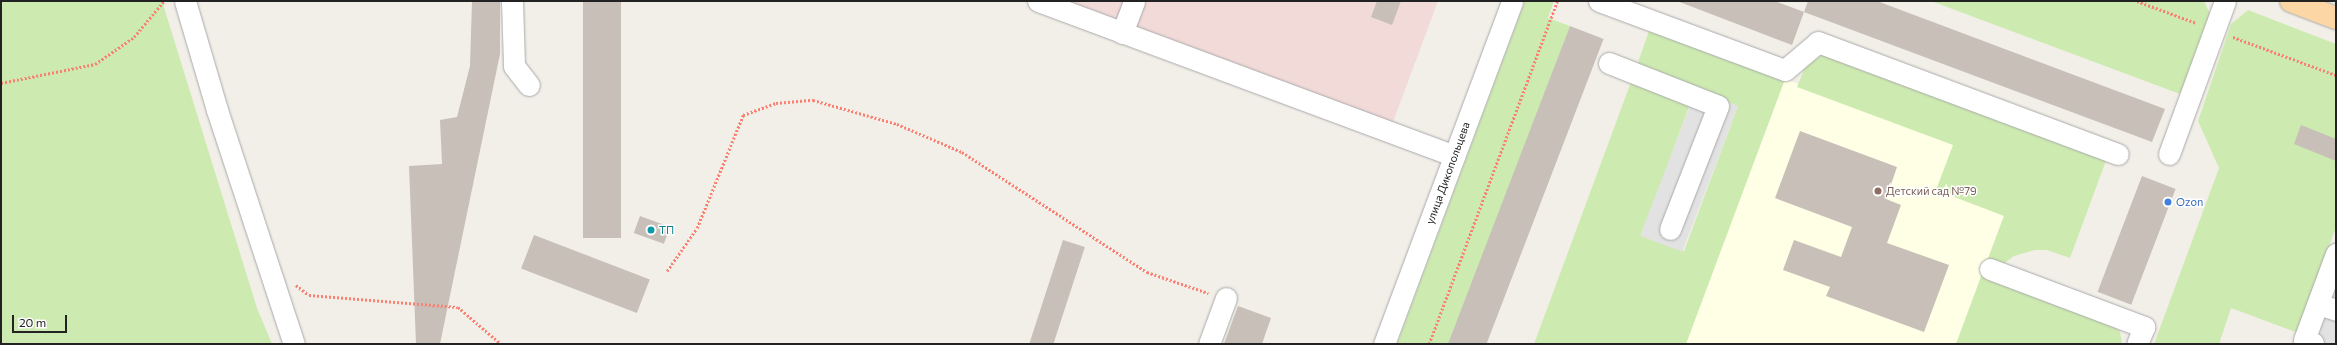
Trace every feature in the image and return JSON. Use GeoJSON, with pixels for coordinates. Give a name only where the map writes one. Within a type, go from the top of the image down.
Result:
{"type":"FeatureCollection","features":[{"type":"Feature","properties":{"kind":"main road"},"geometry":{"type":"LineString","coordinates":[[2291,1],[2336,18]]}},
{"type":"Feature","properties":{"kind":"street"},"geometry":{"type":"LineString","coordinates":[[185,1],[216,110],[294,344]]}},
{"type":"Feature","properties":{"kind":"street"},"geometry":{"type":"LineString","coordinates":[[512,1],[514,66],[529,85]]}},
{"type":"Feature","properties":{"kind":"street"},"geometry":{"type":"LineString","coordinates":[[1038,1],[1454,156]]}},
{"type":"Feature","properties":{"kind":"street"},"geometry":{"type":"LineString","coordinates":[[1122,32],[1134,1]]}},
{"type":"Feature","properties":{"kind":"street","name":"улица Дикопольцева"},"geometry":{"type":"LineString","coordinates":[[1384,344],[1512,1]]}},
{"type":"Feature","properties":{"kind":"street"},"geometry":{"type":"LineString","coordinates":[[1599,1],[1785,70],[1818,42],[2118,154]]}},
{"type":"Feature","properties":{"kind":"street"},"geometry":{"type":"LineString","coordinates":[[2169,154],[2226,1]]}},
{"type":"Feature","properties":{"kind":"street"},"geometry":{"type":"LineString","coordinates":[[1609,63],[1718,106],[1670,229]]}},
{"type":"Feature","properties":{"kind":"street"},"geometry":{"type":"LineString","coordinates":[[2313,343],[2304,340],[2327,307],[2336,254]]}},
{"type":"Feature","properties":{"kind":"street"},"geometry":{"type":"LineString","coordinates":[[1990,269],[2144,327],[2138,344]]}},
{"type":"Feature","properties":{"kind":"street"},"geometry":{"type":"LineString","coordinates":[[1209,344],[1226,298]]}},
{"type":"Feature","properties":{"kind":"path"},"geometry":{"type":"LineString","coordinates":[[1,83],[95,64],[134,37],[164,1]]}},
{"type":"Feature","properties":{"kind":"path"},"geometry":{"type":"LineString","coordinates":[[1429,344],[1557,1]]}},
{"type":"Feature","properties":{"kind":"path"},"geometry":{"type":"LineString","coordinates":[[2137,1],[2336,75]]}},
{"type":"Feature","properties":{"kind":"path"},"geometry":{"type":"LineString","coordinates":[[667,271],[697,228],[743,115],[776,103],[813,100],[897,124],[962,152],[1147,272],[1226,298]]}},
{"type":"Feature","properties":{"kind":"path"},"geometry":{"type":"LineString","coordinates":[[290,281],[308,295],[458,308],[501,344]]}},
{"type":"Feature","properties":{"kind":"shaded area"},"geometry":{"type":"Polygon","coordinates":[[[1068,1],[1438,1],[1393,122],[1068,1]]]}},
{"type":"Feature","properties":{"kind":"shaded area","name":"Детский сад №79"},"geometry":{"type":"Polygon","coordinates":[[[1785,79],[2022,167],[1956,344],[1686,344],[1785,79]]]}},
{"type":"Feature","properties":{"kind":"shaded area"},"geometry":{"type":"Polygon","coordinates":[[[1696,90],[1738,106],[1682,252],[1640,236],[1696,90]]]}},
{"type":"Feature","properties":{"kind":"shaded area"},"geometry":{"type":"Polygon","coordinates":[[[2335,285],[2336,344],[2313,343],[2335,285]]]}},
{"type":"Feature","properties":{"kind":"green space"},"geometry":{"type":"Polygon","coordinates":[[[1,1],[162,1],[257,308],[272,344],[1,344],[1,1]]]}},
{"type":"Feature","properties":{"kind":"green space"},"geometry":{"type":"Polygon","coordinates":[[[1525,1],[1554,1],[1548,18],[1570,26],[1452,344],[1397,344],[1525,1]]]}},
{"type":"Feature","properties":{"kind":"green space"},"geometry":{"type":"Polygon","coordinates":[[[1931,1],[2204,1],[2210,14],[2180,94],[1931,1]]]}},
{"type":"Feature","properties":{"kind":"green space"},"geometry":{"type":"Polygon","coordinates":[[[2248,10],[2336,44],[2336,227],[2298,333],[2231,308],[2219,344],[2154,344],[2219,168],[2198,121],[2231,24],[2248,10]]]}},
{"type":"Feature","properties":{"kind":"green space"},"geometry":{"type":"Polygon","coordinates":[[[1650,28],[1785,79],[1686,344],[1534,344],[1631,82],[1690,104],[1642,235],[1684,251],[1738,106],[1636,68],[1650,28]]]}},
{"type":"Feature","properties":{"kind":"green space"},"geometry":{"type":"Polygon","coordinates":[[[1823,55],[2107,158],[2070,258],[2047,250],[2035,250],[2014,256],[1998,268],[1986,264],[2004,216],[1936,190],[1953,145],[1797,87],[1806,65],[1823,55]]]}},
{"type":"Feature","properties":{"kind":"green space"},"geometry":{"type":"Polygon","coordinates":[[[1982,274],[2108,321],[2120,332],[2122,344],[1956,344],[1982,274]]]}},
{"type":"Feature","properties":{"kind":"building"},"geometry":{"type":"Polygon","coordinates":[[[472,1],[500,1],[500,54],[440,344],[416,344],[409,166],[442,164],[440,120],[457,117],[470,66],[472,1]]]}},
{"type":"Feature","properties":{"kind":"building"},"geometry":{"type":"Polygon","coordinates":[[[583,1],[621,1],[621,238],[583,238],[583,1]]]}},
{"type":"Feature","properties":{"kind":"building"},"geometry":{"type":"Polygon","coordinates":[[[1377,1],[1401,1],[1392,25],[1371,17],[1377,1]]]}},
{"type":"Feature","properties":{"kind":"building"},"geometry":{"type":"Polygon","coordinates":[[[1677,1],[1775,1],[1804,12],[1792,45],[1677,1]]]}},
{"type":"Feature","properties":{"kind":"building"},"geometry":{"type":"Polygon","coordinates":[[[1808,1],[1877,1],[2165,109],[2152,142],[1804,12],[1808,1]]]}},
{"type":"Feature","properties":{"kind":"building"},"geometry":{"type":"Polygon","coordinates":[[[1570,26],[1604,39],[1486,344],[1452,344],[1449,342],[1570,26]]]}},
{"type":"Feature","properties":{"kind":"building"},"geometry":{"type":"Polygon","coordinates":[[[2301,125],[2336,139],[2336,161],[2294,144],[2301,125]]]}},
{"type":"Feature","properties":{"kind":"building"},"geometry":{"type":"Polygon","coordinates":[[[1800,131],[1897,167],[1886,199],[1901,205],[1887,243],[1949,265],[1924,332],[1826,296],[1830,287],[1783,270],[1794,240],[1841,257],[1852,227],[1775,198],[1800,131]]]}},
{"type":"Feature","properties":{"kind":"building"},"geometry":{"type":"Polygon","coordinates":[[[2142,176],[2176,189],[2131,305],[2098,292],[2142,176]]]}},
{"type":"Feature","properties":{"kind":"building","name":"ТП"},"geometry":{"type":"Polygon","coordinates":[[[640,216],[670,227],[664,244],[634,233],[640,216]]]}},
{"type":"Feature","properties":{"kind":"building"},"geometry":{"type":"Polygon","coordinates":[[[534,235],[650,279],[637,313],[521,269],[534,235]]]}},
{"type":"Feature","properties":{"kind":"building"},"geometry":{"type":"Polygon","coordinates":[[[1063,240],[1085,247],[1053,344],[1029,344],[1063,240]]]}},
{"type":"Feature","properties":{"kind":"building"},"geometry":{"type":"Polygon","coordinates":[[[1238,306],[1271,318],[1262,344],[1224,344],[1238,306]]]}},
{"type":"Feature","properties":{"kind":"place","name":"Детский сад №79"},"geometry":{"type":"Point","coordinates":[1878,191]}},
{"type":"Feature","properties":{"kind":"place","name":"Ozon"},"geometry":{"type":"Point","coordinates":[2168,202]}},
{"type":"Feature","properties":{"kind":"place","name":"ТП"},"geometry":{"type":"Point","coordinates":[651,230]}}]}
